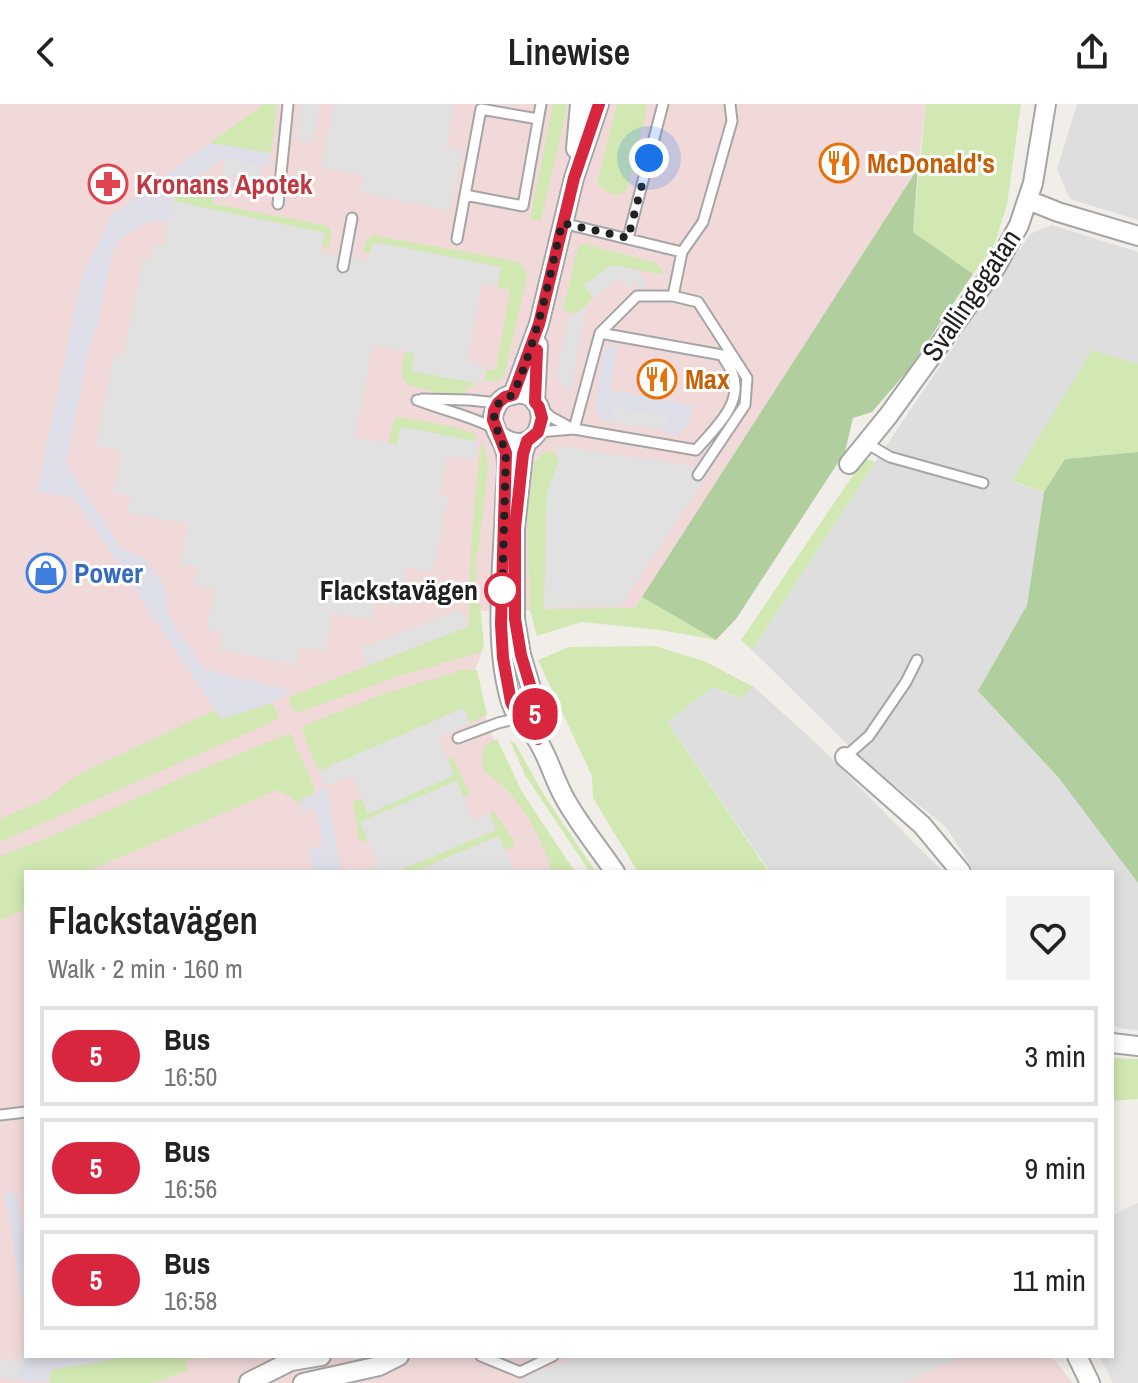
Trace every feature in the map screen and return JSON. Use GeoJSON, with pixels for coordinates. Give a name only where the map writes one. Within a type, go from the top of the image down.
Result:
{"type":"FeatureCollection","features":[{"type":"Feature","properties":{"kind":"street"},"geometry":{"type":"LineString","coordinates":[[574,178],[580,104]]}},
{"type":"Feature","properties":{"kind":"street"},"geometry":{"type":"LineString","coordinates":[[537,404],[539,324],[574,178],[599,104]]}},
{"type":"Feature","properties":{"kind":"street","name":"Svallingegatan"},"geometry":{"type":"LineString","coordinates":[[849,464],[888,416],[996,267],[1019,225],[1033,183],[1046,104]]}},
{"type":"Feature","properties":{"kind":"street"},"geometry":{"type":"LineString","coordinates":[[1028,200],[1138,236]]}},
{"type":"Feature","properties":{"kind":"street"},"geometry":{"type":"LineString","coordinates":[[538,739],[519,718],[511,702],[503,658],[501,624],[506,453],[493,420],[494,411],[505,399],[539,324]]}},
{"type":"Feature","properties":{"kind":"street"},"geometry":{"type":"LineString","coordinates":[[505,399],[521,394],[532,398],[542,418],[523,454],[515,528],[515,619],[521,655],[533,695],[538,739],[564,797],[614,870]]}},
{"type":"Feature","properties":{"kind":"street"},"geometry":{"type":"LineString","coordinates":[[498,432],[515,443],[532,436]]}},
{"type":"Feature","properties":{"kind":"street"},"geometry":{"type":"LineString","coordinates":[[845,757],[922,825],[959,870]]}},
{"type":"Feature","properties":{"kind":"street"},"geometry":{"type":"LineString","coordinates":[[1114,1043],[1138,1046]]}},
{"type":"Feature","properties":{"kind":"street"},"geometry":{"type":"LineString","coordinates":[[248,1383],[291,1361],[309,1358]]}},
{"type":"Feature","properties":{"kind":"street"},"geometry":{"type":"LineString","coordinates":[[303,1383],[379,1366],[395,1358]]}},
{"type":"Feature","properties":{"kind":"street"},"geometry":{"type":"LineString","coordinates":[[1078,1358],[1090,1383]]}},
{"type":"Feature","properties":{"kind":"street"},"geometry":{"type":"LineString","coordinates":[[248,1383],[260,1383]]}},
{"type":"Feature","properties":{"kind":"lane"},"geometry":{"type":"LineString","coordinates":[[278,204],[288,104]]}},
{"type":"Feature","properties":{"kind":"lane"},"geometry":{"type":"LineString","coordinates":[[465,195],[523,206],[541,104]]}},
{"type":"Feature","properties":{"kind":"lane"},"geometry":{"type":"LineString","coordinates":[[628,238],[663,104]]}},
{"type":"Feature","properties":{"kind":"lane"},"geometry":{"type":"LineString","coordinates":[[673,296],[682,252],[703,222],[732,121],[730,104]]}},
{"type":"Feature","properties":{"kind":"lane"},"geometry":{"type":"LineString","coordinates":[[457,239],[481,109],[538,119]]}},
{"type":"Feature","properties":{"kind":"lane"},"geometry":{"type":"LineString","coordinates":[[343,267],[352,218]]}},
{"type":"Feature","properties":{"kind":"lane"},"geometry":{"type":"LineString","coordinates":[[562,223],[682,252]]}},
{"type":"Feature","properties":{"kind":"lane"},"geometry":{"type":"LineString","coordinates":[[574,429],[600,333],[637,296],[673,296],[698,302],[747,378],[745,405],[698,475]]}},
{"type":"Feature","properties":{"kind":"lane"},"geometry":{"type":"LineString","coordinates":[[537,404],[551,417],[574,429],[696,450],[730,409],[735,393],[733,375],[722,355],[600,333]]}},
{"type":"Feature","properties":{"kind":"lane"},"geometry":{"type":"LineString","coordinates":[[498,432],[479,420],[417,400],[505,399]]}},
{"type":"Feature","properties":{"kind":"lane"},"geometry":{"type":"LineString","coordinates":[[532,436],[574,429]]}},
{"type":"Feature","properties":{"kind":"lane"},"geometry":{"type":"LineString","coordinates":[[866,443],[890,457],[983,483]]}},
{"type":"Feature","properties":{"kind":"lane"},"geometry":{"type":"LineString","coordinates":[[845,757],[869,736],[906,682],[917,660]]}},
{"type":"Feature","properties":{"kind":"lane"},"geometry":{"type":"LineString","coordinates":[[458,738],[519,718]]}},
{"type":"Feature","properties":{"kind":"lane"},"geometry":{"type":"LineString","coordinates":[[0,1115],[24,1112]]}},
{"type":"Feature","properties":{"kind":"lane"},"geometry":{"type":"LineString","coordinates":[[486,1358],[520,1372],[531,1361]]}},
{"type":"Feature","properties":{"kind":"shaded area"},"geometry":{"type":"Polygon","coordinates":[[[0,104],[926,104],[918,168],[635,608],[479,611],[484,646],[472,679],[516,792],[566,870],[24,870],[24,1358],[1053,1358],[1073,1383],[0,1383],[0,104]]]}},
{"type":"Feature","properties":{"kind":"shaded area"},"geometry":{"type":"Polygon","coordinates":[[[301,104],[320,104],[313,142],[295,139],[301,104]]]}},
{"type":"Feature","properties":{"kind":"shaded area"},"geometry":{"type":"Polygon","coordinates":[[[334,104],[454,104],[446,148],[462,152],[451,211],[360,192],[363,176],[321,167],[334,104]]]}},
{"type":"Feature","properties":{"kind":"shaded area"},"geometry":{"type":"Polygon","coordinates":[[[1077,104],[1138,104],[1138,220],[1070,199],[1057,169],[1077,104]]]}},
{"type":"Feature","properties":{"kind":"shaded area"},"geometry":{"type":"Polygon","coordinates":[[[210,143],[271,153],[269,166],[223,158],[172,201],[168,222],[150,221],[121,238],[113,250],[97,327],[90,343],[66,464],[121,548],[145,558],[166,588],[167,614],[204,669],[292,691],[272,703],[221,719],[73,497],[37,492],[81,280],[111,216],[210,143]]]}},
{"type":"Feature","properties":{"kind":"shaded area"},"geometry":{"type":"Polygon","coordinates":[[[225,157],[262,165],[259,183],[222,175],[225,157]]]}},
{"type":"Feature","properties":{"kind":"shaded area"},"geometry":{"type":"Polygon","coordinates":[[[172,201],[325,233],[322,253],[367,260],[373,242],[501,267],[497,287],[482,284],[467,362],[485,366],[481,384],[411,371],[414,353],[373,345],[372,348],[355,437],[397,445],[401,427],[478,442],[475,460],[447,455],[439,495],[448,497],[433,572],[407,567],[399,606],[375,602],[371,620],[333,612],[325,652],[300,647],[296,665],[220,650],[223,633],[207,629],[215,589],[194,585],[197,567],[180,564],[188,524],[128,513],[131,496],[113,493],[122,451],[96,445],[114,354],[124,355],[143,258],[151,259],[154,245],[163,246],[172,201]]]}},
{"type":"Feature","properties":{"kind":"shaded area"},"geometry":{"type":"Polygon","coordinates":[[[1052,225],[1138,252],[1138,364],[1092,351],[1013,482],[1044,492],[1027,605],[978,691],[1058,777],[1138,883],[1138,1030],[1114,1026],[1114,870],[974,870],[946,827],[865,762],[752,650],[1030,234],[1052,225]]]}},
{"type":"Feature","properties":{"kind":"shaded area"},"geometry":{"type":"Polygon","coordinates":[[[612,265],[637,270],[647,285],[640,289],[635,283],[629,288],[621,278],[593,298],[584,285],[612,265]]]}},
{"type":"Feature","properties":{"kind":"shaded area"},"geometry":{"type":"Polygon","coordinates":[[[586,306],[570,395],[556,377],[568,318],[586,306]]]}},
{"type":"Feature","properties":{"kind":"shaded area"},"geometry":{"type":"Polygon","coordinates":[[[618,343],[610,390],[693,405],[688,424],[677,435],[666,434],[668,416],[613,407],[610,422],[602,420],[595,410],[603,355],[608,347],[618,343]]]}},
{"type":"Feature","properties":{"kind":"shaded area"},"geometry":{"type":"Polygon","coordinates":[[[612,407],[669,416],[667,431],[610,422],[612,407]]]}},
{"type":"Feature","properties":{"kind":"shaded area"},"geometry":{"type":"Polygon","coordinates":[[[558,446],[711,469],[621,606],[544,607],[547,492],[558,464],[558,446]]]}},
{"type":"Feature","properties":{"kind":"shaded area"},"geometry":{"type":"Polygon","coordinates":[[[461,609],[468,626],[367,666],[360,649],[461,609]]]}},
{"type":"Feature","properties":{"kind":"shaded area"},"geometry":{"type":"Polygon","coordinates":[[[713,687],[739,698],[754,687],[818,745],[941,870],[769,870],[667,722],[713,687]]]}},
{"type":"Feature","properties":{"kind":"shaded area"},"geometry":{"type":"Polygon","coordinates":[[[464,708],[470,723],[438,738],[454,775],[368,814],[352,776],[326,786],[319,771],[464,708]]]}},
{"type":"Feature","properties":{"kind":"shaded area"},"geometry":{"type":"Polygon","coordinates":[[[457,781],[473,820],[490,814],[496,829],[401,870],[374,870],[372,865],[377,862],[360,822],[457,781]]]}},
{"type":"Feature","properties":{"kind":"shaded area"},"geometry":{"type":"Polygon","coordinates":[[[326,786],[341,870],[313,870],[309,849],[322,846],[317,810],[302,812],[301,799],[312,796],[326,786]]]}},
{"type":"Feature","properties":{"kind":"shaded area"},"geometry":{"type":"Polygon","coordinates":[[[499,836],[513,870],[419,870],[499,836]]]}},
{"type":"Feature","properties":{"kind":"shaded area"},"geometry":{"type":"Polygon","coordinates":[[[17,1192],[24,1237],[24,1310],[5,1194],[17,1192]]]}},
{"type":"Feature","properties":{"kind":"shaded area"},"geometry":{"type":"Polygon","coordinates":[[[1138,1203],[1138,1383],[1113,1383],[1101,1358],[1114,1358],[1114,1214],[1138,1203]]]}},
{"type":"Feature","properties":{"kind":"shaded area"},"geometry":{"type":"Polygon","coordinates":[[[24,1341],[24,1358],[120,1358],[51,1370],[48,1381],[17,1380],[24,1341]]]}},
{"type":"Feature","properties":{"kind":"shaded area"},"geometry":{"type":"Polygon","coordinates":[[[571,1358],[958,1358],[903,1383],[515,1383],[571,1358]]]}},
{"type":"Feature","properties":{"kind":"shaded area"},"geometry":{"type":"Polygon","coordinates":[[[0,1359],[21,1362],[17,1380],[0,1378],[0,1359]]]}},
{"type":"Feature","properties":{"kind":"green space"},"geometry":{"type":"Polygon","coordinates":[[[264,104],[275,104],[277,107],[271,153],[210,143],[264,104]]]}},
{"type":"Feature","properties":{"kind":"green space"},"geometry":{"type":"Polygon","coordinates":[[[553,104],[568,104],[541,221],[530,219],[553,104]]]}},
{"type":"Feature","properties":{"kind":"green space"},"geometry":{"type":"Polygon","coordinates":[[[617,104],[648,104],[626,193],[612,195],[597,184],[617,104]]]}},
{"type":"Feature","properties":{"kind":"green space"},"geometry":{"type":"Polygon","coordinates":[[[926,104],[1021,104],[1007,205],[993,248],[973,274],[913,232],[926,104]]]}},
{"type":"Feature","properties":{"kind":"green space"},"geometry":{"type":"Polygon","coordinates":[[[918,168],[913,232],[973,274],[909,369],[872,412],[853,418],[845,452],[736,619],[716,640],[642,597],[918,168]]]}},
{"type":"Feature","properties":{"kind":"green space"},"geometry":{"type":"Polygon","coordinates":[[[207,180],[216,183],[213,204],[325,225],[331,233],[329,248],[322,246],[325,233],[172,201],[194,182],[207,180]]]}},
{"type":"Feature","properties":{"kind":"green space"},"geometry":{"type":"Polygon","coordinates":[[[373,235],[515,261],[524,268],[527,277],[504,376],[484,382],[486,370],[496,369],[510,290],[497,287],[501,267],[373,242],[370,254],[364,252],[365,242],[373,235]]]}},
{"type":"Feature","properties":{"kind":"green space"},"geometry":{"type":"Polygon","coordinates":[[[585,244],[654,262],[664,275],[612,265],[584,285],[593,298],[573,314],[563,309],[578,247],[585,244]]]}},
{"type":"Feature","properties":{"kind":"green space"},"geometry":{"type":"Polygon","coordinates":[[[1092,350],[1138,364],[1138,452],[1065,459],[1044,492],[1012,481],[1092,350]]]}},
{"type":"Feature","properties":{"kind":"green space"},"geometry":{"type":"Polygon","coordinates":[[[407,352],[415,353],[412,371],[476,383],[475,386],[468,386],[466,394],[440,393],[408,385],[402,370],[407,352]]]}},
{"type":"Feature","properties":{"kind":"green space"},"geometry":{"type":"Polygon","coordinates":[[[395,417],[447,426],[476,435],[474,441],[402,427],[398,445],[389,443],[395,417]]]}},
{"type":"Feature","properties":{"kind":"green space"},"geometry":{"type":"Polygon","coordinates":[[[481,441],[488,469],[478,553],[475,553],[477,604],[480,604],[484,646],[481,652],[399,676],[300,712],[293,710],[288,697],[469,626],[472,533],[481,441]]]}},
{"type":"Feature","properties":{"kind":"green space"},"geometry":{"type":"Polygon","coordinates":[[[552,450],[558,464],[547,492],[544,609],[635,608],[642,597],[716,640],[660,630],[582,622],[537,636],[530,610],[527,519],[534,464],[542,454],[552,450]]]}},
{"type":"Feature","properties":{"kind":"green space"},"geometry":{"type":"Polygon","coordinates":[[[1138,452],[1138,883],[1058,777],[978,691],[1027,605],[1044,492],[1065,459],[1138,452]]]}},
{"type":"Feature","properties":{"kind":"green space"},"geometry":{"type":"Polygon","coordinates":[[[864,459],[875,462],[752,650],[741,640],[864,459]]]}},
{"type":"Feature","properties":{"kind":"green space"},"geometry":{"type":"Polygon","coordinates":[[[655,646],[704,661],[754,687],[740,698],[713,687],[667,722],[768,870],[637,870],[593,798],[592,776],[538,660],[569,647],[655,646]]]}},
{"type":"Feature","properties":{"kind":"green space"},"geometry":{"type":"Polygon","coordinates":[[[462,670],[477,670],[487,715],[470,723],[463,708],[319,771],[304,737],[303,726],[383,694],[462,670]]]}},
{"type":"Feature","properties":{"kind":"green space"},"geometry":{"type":"Polygon","coordinates":[[[272,703],[279,716],[272,722],[0,842],[0,819],[46,799],[77,775],[215,710],[221,719],[272,703]]]}},
{"type":"Feature","properties":{"kind":"green space"},"geometry":{"type":"Polygon","coordinates":[[[290,733],[314,794],[301,799],[302,804],[277,790],[91,870],[24,870],[24,910],[0,920],[0,856],[290,733]]]}},
{"type":"Feature","properties":{"kind":"green space"},"geometry":{"type":"Polygon","coordinates":[[[497,739],[522,792],[574,870],[551,870],[528,818],[507,790],[484,769],[482,757],[485,745],[497,739]]]}},
{"type":"Feature","properties":{"kind":"green space"},"geometry":{"type":"Polygon","coordinates":[[[510,741],[515,743],[544,795],[595,870],[589,870],[525,775],[510,741]]]}},
{"type":"Feature","properties":{"kind":"green space"},"geometry":{"type":"Polygon","coordinates":[[[453,757],[470,794],[463,797],[456,781],[361,822],[368,840],[362,842],[358,836],[353,802],[362,798],[368,813],[453,775],[447,760],[453,757]]]}},
{"type":"Feature","properties":{"kind":"green space"},"geometry":{"type":"Polygon","coordinates":[[[495,813],[515,842],[513,847],[505,851],[498,837],[419,870],[401,870],[496,830],[490,814],[495,813]]]}},
{"type":"Feature","properties":{"kind":"green space"},"geometry":{"type":"Polygon","coordinates":[[[1114,1058],[1138,1059],[1138,1099],[1114,1101],[1114,1058]]]}},
{"type":"Feature","properties":{"kind":"green space"},"geometry":{"type":"Polygon","coordinates":[[[120,1358],[197,1358],[186,1360],[188,1371],[153,1383],[49,1383],[51,1370],[120,1358]]]}},
{"type":"Feature","properties":{"kind":"bus line","name":"5"},"geometry":{"type":"LineString","coordinates":[[537,350],[535,402],[542,418],[538,432],[527,441],[523,454],[515,528],[515,619],[521,655],[533,695],[538,739],[519,718],[511,702],[503,658],[501,624],[506,453],[493,420],[498,403],[513,395],[539,324],[574,178],[599,104]]}},
{"type":"Feature","properties":{"kind":"place","name":"McDonald's"},"geometry":{"type":"Point","coordinates":[839,163]}},
{"type":"Feature","properties":{"kind":"place","name":"Kronans Apotek"},"geometry":{"type":"Point","coordinates":[108,184]}},
{"type":"Feature","properties":{"kind":"place","name":"Max"},"geometry":{"type":"Point","coordinates":[657,379]}},
{"type":"Feature","properties":{"kind":"place","name":"Power"},"geometry":{"type":"Point","coordinates":[46,573]}},
{"type":"Feature","properties":{"kind":"place","name":"Flackstavägen"},"geometry":{"type":"Point","coordinates":[502,590]}},
{"type":"Feature","properties":{"kind":"route"},"geometry":{"type":"LineString","coordinates":[[502,590],[502,596],[506,453],[493,420],[494,411],[505,397],[513,395],[518,383],[539,324],[562,223],[628,238],[649,158]]}}]}
